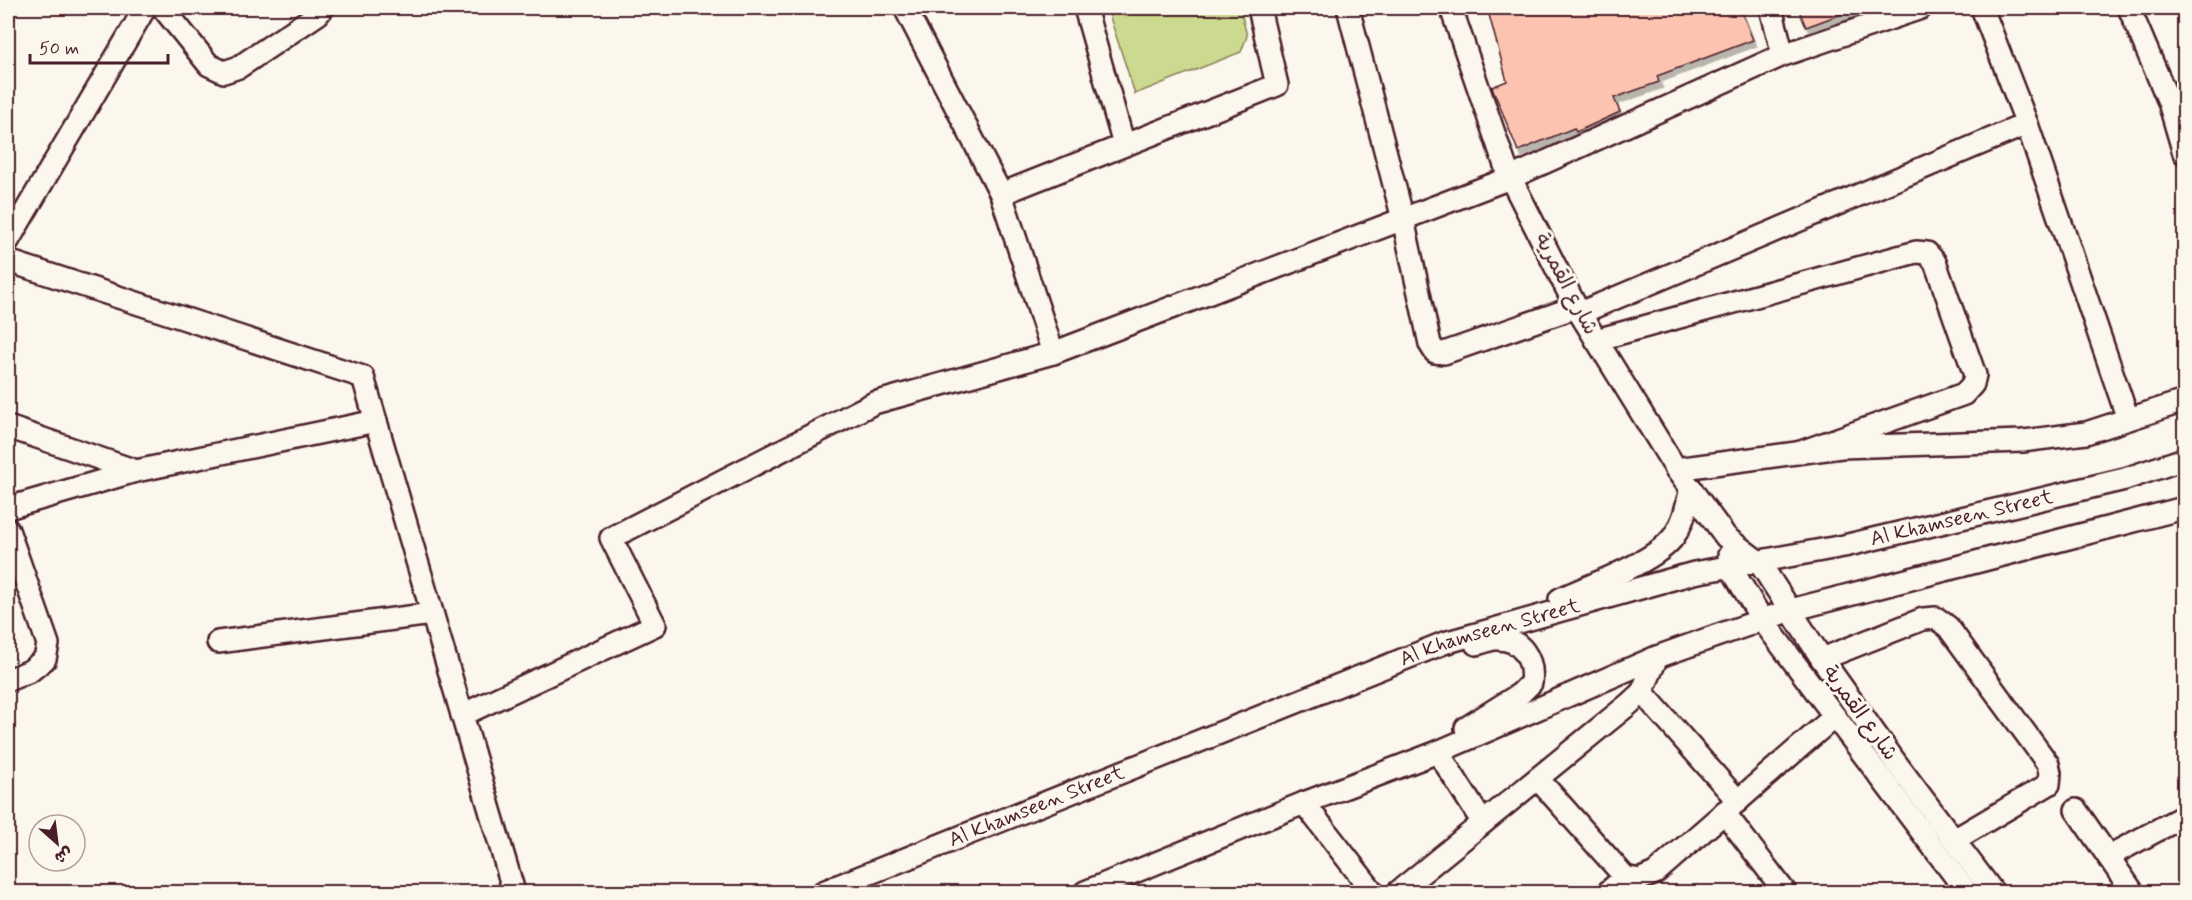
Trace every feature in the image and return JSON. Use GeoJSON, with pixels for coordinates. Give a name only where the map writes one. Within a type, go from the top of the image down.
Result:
{"type":"FeatureCollection","features":[{"type":"Feature","properties":{"kind":"street"},"geometry":{"type":"LineString","coordinates":[[8,241],[145,8]]}},
{"type":"Feature","properties":{"kind":"street"},"geometry":{"type":"LineString","coordinates":[[163,8],[209,65],[225,72],[239,67],[318,14],[323,8]]}},
{"type":"Feature","properties":{"kind":"street"},"geometry":{"type":"LineString","coordinates":[[905,8],[1001,194],[1053,353]]}},
{"type":"Feature","properties":{"kind":"street"},"geometry":{"type":"LineString","coordinates":[[1084,8],[1124,145]]}},
{"type":"Feature","properties":{"kind":"street"},"geometry":{"type":"LineString","coordinates":[[1001,194],[1277,85],[1259,8]]}},
{"type":"Feature","properties":{"kind":"street"},"geometry":{"type":"LineString","coordinates":[[1348,8],[1403,219],[1430,344],[1435,352],[1444,353],[1578,310],[2026,124]]}},
{"type":"Feature","properties":{"kind":"street","name":"شارع القمرية"},"geometry":{"type":"LineString","coordinates":[[1451,8],[1510,178],[1578,310],[1596,340],[1676,469],[1726,537],[1759,562],[1822,659],[1993,892]]}},
{"type":"Feature","properties":{"kind":"street"},"geometry":{"type":"LineString","coordinates":[[1771,8],[1783,55]]}},
{"type":"Feature","properties":{"kind":"street"},"geometry":{"type":"LineString","coordinates":[[462,715],[655,625],[612,538],[874,404],[1053,353],[1510,178],[1783,55],[1921,8]]}},
{"type":"Feature","properties":{"kind":"street"},"geometry":{"type":"LineString","coordinates":[[1982,8],[2026,124],[2128,419]]}},
{"type":"Feature","properties":{"kind":"street"},"geometry":{"type":"LineString","coordinates":[[2128,8],[2169,102],[2184,153]]}},
{"type":"Feature","properties":{"kind":"street"},"geometry":{"type":"LineString","coordinates":[[1596,340],[1916,252],[1928,253],[1935,262],[1975,375],[1973,384],[1964,394],[1801,452]]}},
{"type":"Feature","properties":{"kind":"street"},"geometry":{"type":"LineString","coordinates":[[8,261],[363,377],[514,892]]}},
{"type":"Feature","properties":{"kind":"street"},"geometry":{"type":"LineString","coordinates":[[1676,469],[1841,447],[2023,441],[2086,433],[2184,401]]}},
{"type":"Feature","properties":{"kind":"street"},"geometry":{"type":"LineString","coordinates":[[8,508],[136,471],[376,421]]}},
{"type":"Feature","properties":{"kind":"street"},"geometry":{"type":"LineString","coordinates":[[8,427],[136,471]]}},
{"type":"Feature","properties":{"kind":"street","name":"Al Khamseen Street"},"geometry":{"type":"LineString","coordinates":[[823,892],[1444,643],[1694,573],[1844,546],[2125,479],[2184,459]]}},
{"type":"Feature","properties":{"kind":"street"},"geometry":{"type":"LineString","coordinates":[[1507,624],[1651,557],[1673,538],[1685,516],[1691,488]]}},
{"type":"Feature","properties":{"kind":"street"},"geometry":{"type":"LineString","coordinates":[[1097,890],[1304,803],[1438,752],[1657,657],[1791,610],[2184,508]]}},
{"type":"Feature","properties":{"kind":"street"},"geometry":{"type":"LineString","coordinates":[[8,530],[48,644],[45,659],[30,671],[8,680]]}},
{"type":"Feature","properties":{"kind":"street","name":"شارع القمرية"},"geometry":{"type":"LineString","coordinates":[[1726,537],[1731,567]]}},
{"type":"Feature","properties":{"kind":"street"},"geometry":{"type":"LineString","coordinates":[[1731,567],[1763,621],[1967,892]]}},
{"type":"Feature","properties":{"kind":"street"},"geometry":{"type":"LineString","coordinates":[[218,642],[432,614]]}},
{"type":"Feature","properties":{"kind":"street"},"geometry":{"type":"LineString","coordinates":[[1822,659],[1923,619],[1936,618],[1948,627],[2048,764],[2049,784],[1954,840]]}},
{"type":"Feature","properties":{"kind":"street"},"geometry":{"type":"LineString","coordinates":[[1377,670],[1496,639],[1520,646],[1533,670],[1532,684],[1520,694],[1414,761]]}},
{"type":"Feature","properties":{"kind":"street"},"geometry":{"type":"LineString","coordinates":[[1398,892],[1641,692],[1657,657]]}},
{"type":"Feature","properties":{"kind":"street"},"geometry":{"type":"LineString","coordinates":[[1641,692],[1731,807],[1785,892]]}},
{"type":"Feature","properties":{"kind":"street"},"geometry":{"type":"LineString","coordinates":[[1538,779],[1625,877],[1639,880],[1654,873],[1834,717]]}},
{"type":"Feature","properties":{"kind":"street"},"geometry":{"type":"LineString","coordinates":[[1438,752],[1483,823]]}},
{"type":"Feature","properties":{"kind":"street"},"geometry":{"type":"LineString","coordinates":[[1304,803],[1373,892]]}},
{"type":"Feature","properties":{"kind":"street"},"geometry":{"type":"LineString","coordinates":[[2076,810],[2131,892]]}},
{"type":"Feature","properties":{"kind":"street"},"geometry":{"type":"LineString","coordinates":[[2109,856],[2184,816]]}},
{"type":"Feature","properties":{"kind":"street"},"geometry":{"type":"LineString","coordinates":[[1608,892],[1625,877]]}},
{"type":"Feature","properties":{"kind":"green space"},"geometry":{"type":"Polygon","coordinates":[[[1107,8],[1240,8],[1247,36],[1241,52],[1135,94],[1107,8]]]}},
{"type":"Feature","properties":{"kind":"building"},"geometry":{"type":"Polygon","coordinates":[[[1501,8],[1740,8],[1753,40],[1657,76],[1659,82],[1614,98],[1620,112],[1576,132],[1574,128],[1518,151],[1492,87],[1507,81],[1488,11],[1501,8]]]}},
{"type":"Feature","properties":{"kind":"building"},"geometry":{"type":"Polygon","coordinates":[[[1798,8],[1855,8],[1855,9],[1806,27],[1798,8]]]}}]}
